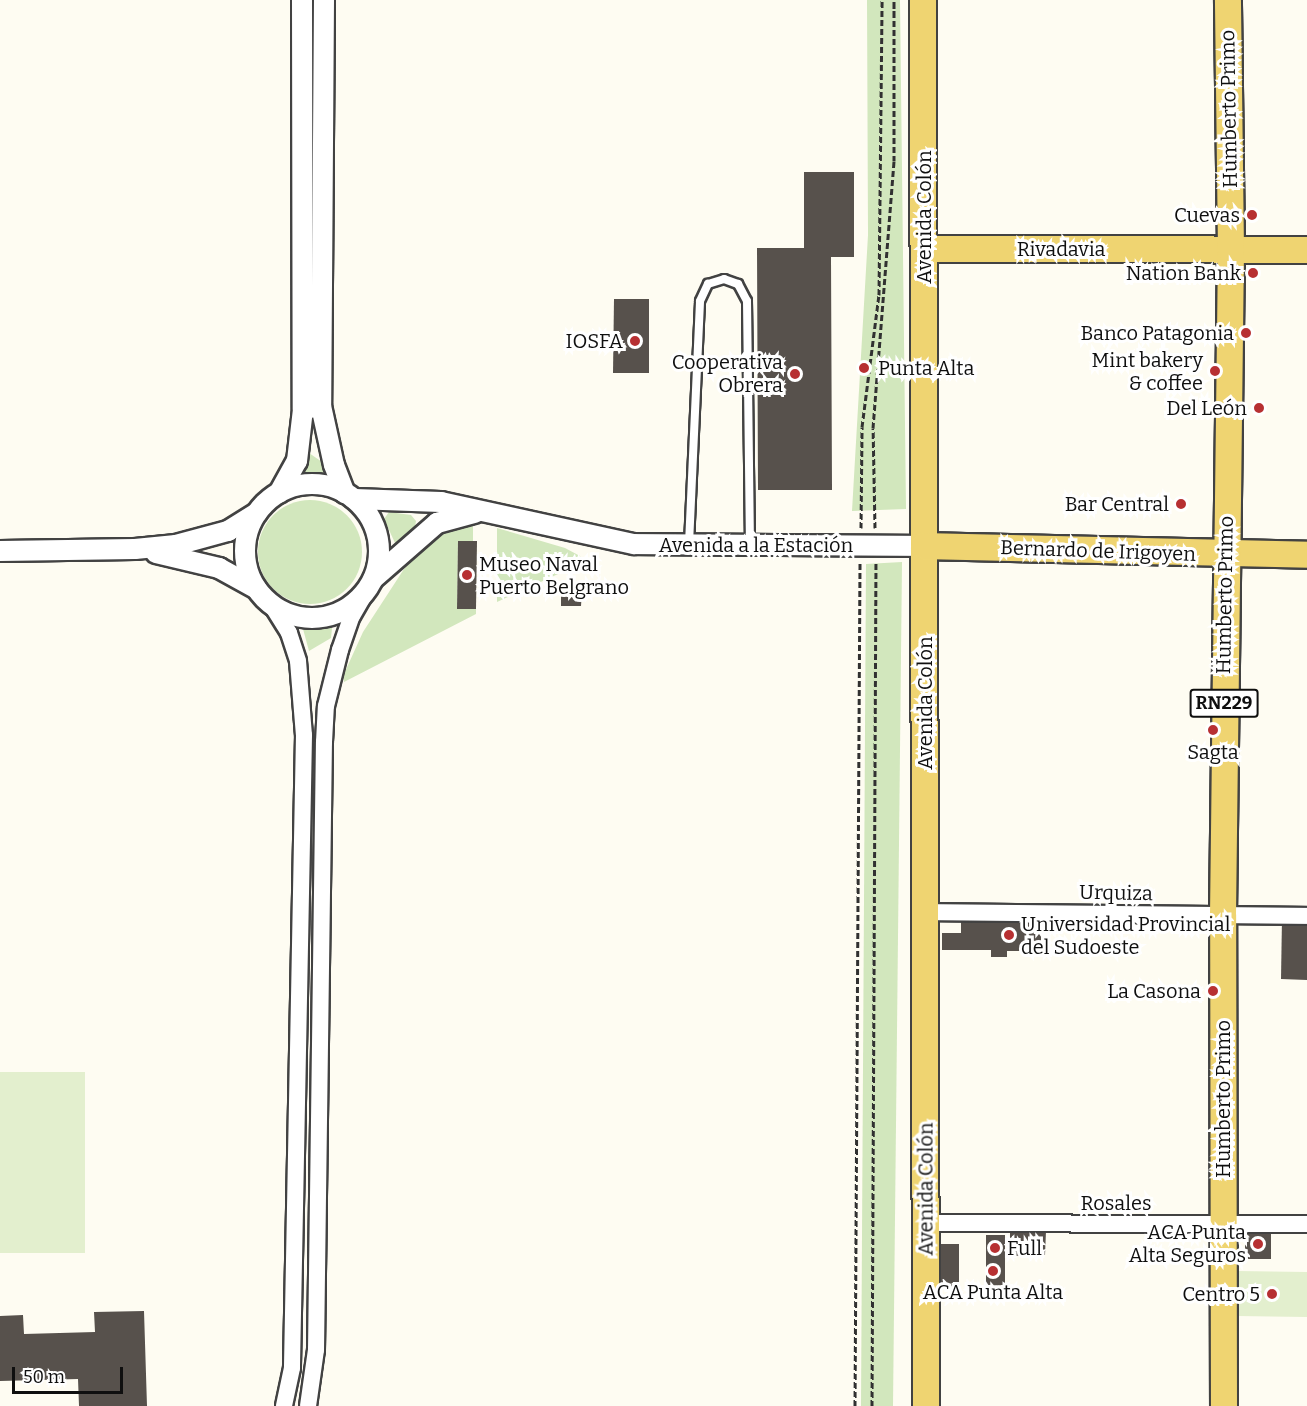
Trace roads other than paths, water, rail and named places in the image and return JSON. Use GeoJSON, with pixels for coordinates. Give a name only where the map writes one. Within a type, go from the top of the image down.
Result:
{"type":"FeatureCollection","features":[{"type":"Feature","properties":{"kind":"main road","name":"Avenida Colón"},"geometry":{"type":"LineString","coordinates":[[923,0],[926,1406]]}},
{"type":"Feature","properties":{"kind":"main road","name":"Humberto Primo"},"geometry":{"type":"LineString","coordinates":[[1224,1406],[1225,555],[1231,250],[1228,0]]}},
{"type":"Feature","properties":{"kind":"main road","name":"Rivadavia"},"geometry":{"type":"LineString","coordinates":[[924,249],[1307,250]]}},
{"type":"Feature","properties":{"kind":"main road","name":"Bernardo de Irigoyen"},"geometry":{"type":"LineString","coordinates":[[924,546],[1225,555],[1307,555]]}},
{"type":"Feature","properties":{"kind":"street"},"geometry":{"type":"LineString","coordinates":[[302,0],[312,408],[334,465],[349,496],[369,516],[378,536],[379,557],[371,583],[352,616],[340,650],[326,706],[316,1350],[308,1406]]}},
{"type":"Feature","properties":{"kind":"street"},"geometry":{"type":"LineString","coordinates":[[0,551],[135,549],[211,537],[242,524],[279,493],[297,461],[312,408],[324,0]]}},
{"type":"Feature","properties":{"kind":"street"},"geometry":{"type":"LineString","coordinates":[[279,493],[312,484],[349,496]]}},
{"type":"Feature","properties":{"kind":"street","name":"Avenida a la Estación"},"geometry":{"type":"LineString","coordinates":[[349,496],[441,502],[614,541],[688,545],[924,546]]}},
{"type":"Feature","properties":{"kind":"street"},"geometry":{"type":"LineString","coordinates":[[259,511],[249,530],[245,551],[249,572],[289,633],[298,661],[304,735],[292,1368],[284,1406]]}},
{"type":"Feature","properties":{"kind":"street"},"geometry":{"type":"LineString","coordinates":[[135,549],[219,568],[265,598],[302,617],[328,616],[351,606],[371,583],[437,523],[483,511]]}},
{"type":"Feature","properties":{"kind":"street","name":"Urquiza"},"geometry":{"type":"LineString","coordinates":[[925,912],[1307,916]]}},
{"type":"Feature","properties":{"kind":"street","name":"Rosales"},"geometry":{"type":"LineString","coordinates":[[926,1223],[1307,1224]]}},
{"type":"Feature","properties":{"kind":"lane"},"geometry":{"type":"LineString","coordinates":[[688,545],[700,301],[708,284],[724,279],[738,284],[747,301],[750,545]]}},
{"type":"Feature","properties":{"kind":"place","name":"Cuevas"},"geometry":{"type":"Point","coordinates":[1252,215]}},
{"type":"Feature","properties":{"kind":"place","name":"Nation Bank"},"geometry":{"type":"Point","coordinates":[1253,273]}},
{"type":"Feature","properties":{"kind":"place","name":"Banco Patagonia"},"geometry":{"type":"Point","coordinates":[1246,333]}},
{"type":"Feature","properties":{"kind":"place","name":"IOSFA"},"geometry":{"type":"Point","coordinates":[635,341]}},
{"type":"Feature","properties":{"kind":"place","name":"Punta Alta"},"geometry":{"type":"Point","coordinates":[864,368]}},
{"type":"Feature","properties":{"kind":"place","name":"Mint bakery & coffee"},"geometry":{"type":"Point","coordinates":[1215,371]}},
{"type":"Feature","properties":{"kind":"place","name":"Cooperativa Obrera"},"geometry":{"type":"Point","coordinates":[795,374]}},
{"type":"Feature","properties":{"kind":"place","name":"Del León"},"geometry":{"type":"Point","coordinates":[1259,408]}},
{"type":"Feature","properties":{"kind":"place","name":"Bar Central"},"geometry":{"type":"Point","coordinates":[1181,504]}},
{"type":"Feature","properties":{"kind":"place","name":"Museo Naval Puerto Belgrano"},"geometry":{"type":"Point","coordinates":[467,575]}},
{"type":"Feature","properties":{"kind":"place","name":"Sagta"},"geometry":{"type":"Point","coordinates":[1213,730]}},
{"type":"Feature","properties":{"kind":"place","name":"Universidad Provincial del Sudoeste"},"geometry":{"type":"Point","coordinates":[1009,935]}},
{"type":"Feature","properties":{"kind":"place","name":"La Casona"},"geometry":{"type":"Point","coordinates":[1213,991]}},
{"type":"Feature","properties":{"kind":"place","name":"ACA Punta Alta Seguros"},"geometry":{"type":"Point","coordinates":[1258,1244]}},
{"type":"Feature","properties":{"kind":"place","name":"Full"},"geometry":{"type":"Point","coordinates":[995,1248]}},
{"type":"Feature","properties":{"kind":"place","name":"ACA Punta Alta"},"geometry":{"type":"Point","coordinates":[993,1271]}},
{"type":"Feature","properties":{"kind":"place","name":"Centro 5"},"geometry":{"type":"Point","coordinates":[1272,1294]}}]}
